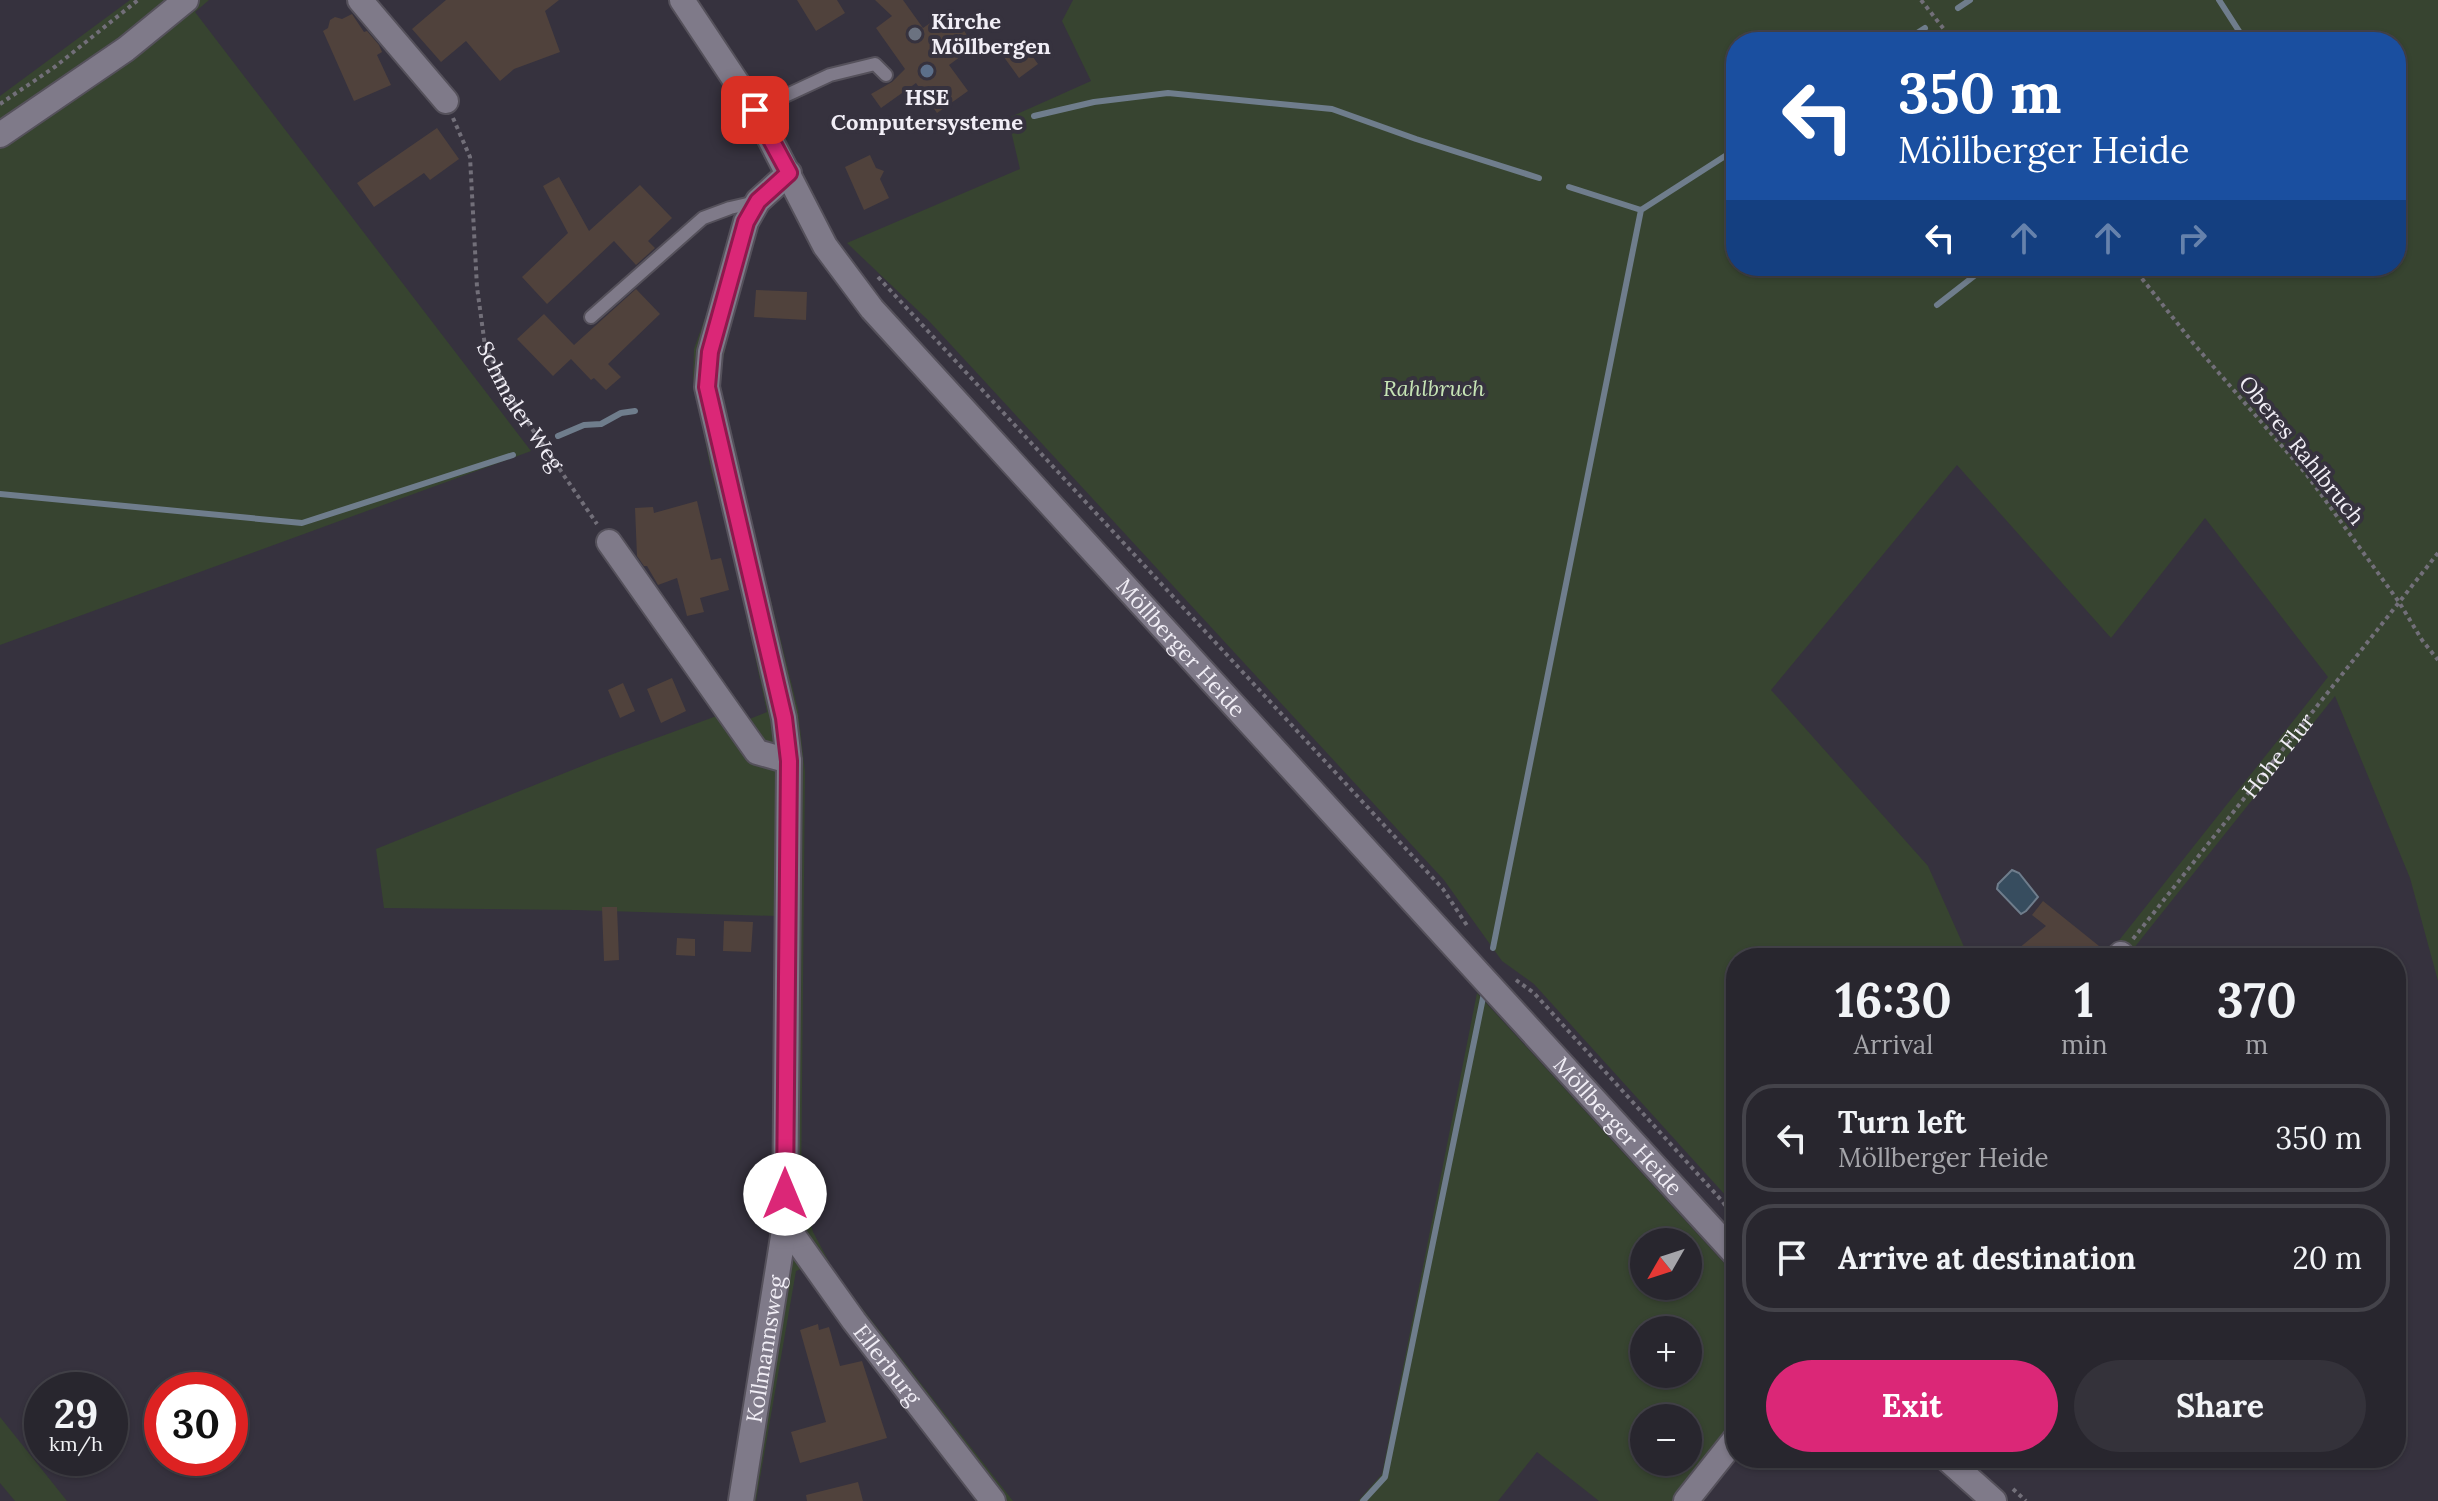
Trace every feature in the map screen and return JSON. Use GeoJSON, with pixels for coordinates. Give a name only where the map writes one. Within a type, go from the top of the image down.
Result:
{"type":"FeatureCollection","features":[{"type":"Feature","properties":{"kind":"street"},"geometry":{"type":"LineString","coordinates":[[0,135],[126,49],[186,0]]}},
{"type":"Feature","properties":{"kind":"street"},"geometry":{"type":"LineString","coordinates":[[360,0],[446,101]]}},
{"type":"Feature","properties":{"kind":"street","name":"Möllberger Heide"},"geometry":{"type":"LineString","coordinates":[[682,0],[755,110],[825,246],[872,309],[1726,1244]]}},
{"type":"Feature","properties":{"kind":"street","name":"Kollmannsweg"},"geometry":{"type":"LineString","coordinates":[[741,1501],[785,1224],[789,761],[784,718],[707,387],[714,337],[746,222],[758,201],[789,173]]}},
{"type":"Feature","properties":{"kind":"street"},"geometry":{"type":"LineString","coordinates":[[609,542],[757,752],[789,761]]}},
{"type":"Feature","properties":{"kind":"street","name":"Ellerburg"},"geometry":{"type":"LineString","coordinates":[[785,1224],[854,1321],[993,1501]]}},
{"type":"Feature","properties":{"kind":"street"},"geometry":{"type":"LineString","coordinates":[[1686,1501],[1726,1451]]}},
{"type":"Feature","properties":{"kind":"street"},"geometry":{"type":"LineString","coordinates":[[1957,1468],[1994,1501]]}},
{"type":"Feature","properties":{"kind":"lane"},"geometry":{"type":"LineString","coordinates":[[755,110],[830,75],[875,64],[886,75]]}},
{"type":"Feature","properties":{"kind":"lane"},"geometry":{"type":"LineString","coordinates":[[591,317],[703,218],[758,201]]}},
{"type":"Feature","properties":{"kind":"path"},"geometry":{"type":"LineString","coordinates":[[0,104],[56,66],[138,0]]}},
{"type":"Feature","properties":{"kind":"path"},"geometry":{"type":"LineString","coordinates":[[1921,0],[1946,32]]}},
{"type":"Feature","properties":{"kind":"path","name":"Schmaler Weg"},"geometry":{"type":"LineString","coordinates":[[446,101],[470,157],[477,287],[485,346],[509,395],[609,542]]}},
{"type":"Feature","properties":{"kind":"path"},"geometry":{"type":"LineString","coordinates":[[876,275],[1443,889],[1470,929]]}},
{"type":"Feature","properties":{"kind":"path","name":"Oberes Rahlbruch"},"geometry":{"type":"LineString","coordinates":[[2140,276],[2193,343],[2307,475],[2438,660]]}},
{"type":"Feature","properties":{"kind":"path","name":"Hohe Flur"},"geometry":{"type":"LineString","coordinates":[[2126,948],[2438,553]]}},
{"type":"Feature","properties":{"kind":"path"},"geometry":{"type":"LineString","coordinates":[[1509,977],[1534,993],[1726,1207]]}},
{"type":"Feature","properties":{"kind":"green space"},"geometry":{"type":"Polygon","coordinates":[[[130,0],[209,0],[195,12],[531,451],[0,645],[0,96],[130,0]]]}},
{"type":"Feature","properties":{"kind":"green space","name":"Rahlbruch"},"geometry":{"type":"Polygon","coordinates":[[[1073,0],[2438,0],[2438,981],[2410,878],[2335,696],[2134,948],[2113,948],[2328,677],[2205,518],[2111,638],[1957,465],[1771,690],[1928,866],[1965,948],[1726,948],[1726,1196],[1534,984],[1502,961],[1444,880],[929,321],[847,243],[1020,169],[1008,118],[1091,81],[1062,21],[1073,0]]]}},
{"type":"Feature","properties":{"kind":"green space"},"geometry":{"type":"Polygon","coordinates":[[[707,312],[733,317],[719,390],[798,710],[805,772],[801,1193],[813,1232],[836,1275],[1013,1501],[985,1501],[801,1269],[796,1271],[756,1501],[732,1501],[771,1229],[778,970],[776,916],[384,908],[376,849],[602,758],[733,710],[742,722],[767,712],[727,528],[711,471],[693,378],[694,349],[707,312]]]}},
{"type":"Feature","properties":{"kind":"green space"},"geometry":{"type":"Polygon","coordinates":[[[1477,993],[1692,1228],[1630,1228],[1630,1300],[1702,1300],[1702,1239],[1726,1265],[1728,1468],[1703,1501],[1599,1501],[1537,1452],[1498,1501],[1358,1501],[1382,1474],[1477,993]]]}},
{"type":"Feature","properties":{"kind":"green space"},"geometry":{"type":"Polygon","coordinates":[[[0,1417],[24,1447],[24,1476],[47,1476],[67,1501],[15,1501],[0,1483],[0,1417]]]}},
{"type":"Feature","properties":{"kind":"water"},"geometry":{"type":"Polygon","coordinates":[[[2012,870],[2019,873],[2038,897],[2021,914],[1997,889],[2012,870]]]}},
{"type":"Feature","properties":{"kind":"building"},"geometry":{"type":"Polygon","coordinates":[[[446,0],[559,0],[545,11],[560,52],[514,69],[500,81],[466,41],[441,62],[412,29],[446,0]]]}},
{"type":"Feature","properties":{"kind":"building"},"geometry":{"type":"Polygon","coordinates":[[[797,0],[837,0],[845,13],[816,31],[797,0]]]}},
{"type":"Feature","properties":{"kind":"building"},"geometry":{"type":"Polygon","coordinates":[[[875,0],[903,0],[923,28],[949,10],[975,46],[949,65],[968,91],[937,113],[916,83],[881,108],[871,94],[892,82],[905,69],[876,28],[892,16],[875,0]]]}},
{"type":"Feature","properties":{"kind":"building"},"geometry":{"type":"Polygon","coordinates":[[[352,14],[364,32],[367,31],[379,45],[382,52],[377,55],[391,85],[354,101],[323,31],[335,17],[342,19],[352,14]]]}},
{"type":"Feature","properties":{"kind":"building"},"geometry":{"type":"Polygon","coordinates":[[[1020,39],[1038,64],[1019,78],[1001,53],[1020,39]]]}},
{"type":"Feature","properties":{"kind":"building"},"geometry":{"type":"Polygon","coordinates":[[[437,128],[459,159],[430,180],[424,173],[374,207],[357,183],[437,128]]]}},
{"type":"Feature","properties":{"kind":"building"},"geometry":{"type":"Polygon","coordinates":[[[870,155],[876,168],[884,171],[880,179],[889,198],[864,210],[845,167],[870,155]]]}},
{"type":"Feature","properties":{"kind":"building"},"geometry":{"type":"Polygon","coordinates":[[[559,177],[589,231],[640,185],[672,218],[648,241],[655,248],[636,265],[614,241],[547,304],[522,277],[568,233],[543,186],[559,177]]]}},
{"type":"Feature","properties":{"kind":"building"},"geometry":{"type":"Polygon","coordinates":[[[636,289],[660,314],[608,364],[621,377],[606,390],[594,378],[591,380],[571,359],[553,376],[517,339],[544,314],[574,345],[636,289]]]}},
{"type":"Feature","properties":{"kind":"building"},"geometry":{"type":"Polygon","coordinates":[[[756,290],[807,292],[806,320],[754,317],[756,290]]]}},
{"type":"Feature","properties":{"kind":"building"},"geometry":{"type":"Polygon","coordinates":[[[697,501],[711,560],[721,558],[729,590],[700,598],[704,612],[687,616],[677,578],[658,585],[637,556],[635,508],[653,507],[654,513],[697,501]]]}},
{"type":"Feature","properties":{"kind":"building"},"geometry":{"type":"Polygon","coordinates":[[[672,678],[686,711],[661,723],[647,689],[672,678]]]}},
{"type":"Feature","properties":{"kind":"building"},"geometry":{"type":"Polygon","coordinates":[[[623,683],[635,711],[620,718],[608,690],[623,683]]]}},
{"type":"Feature","properties":{"kind":"building"},"geometry":{"type":"Polygon","coordinates":[[[2043,901],[2099,946],[2019,948],[2046,926],[2032,915],[2043,901]]]}},
{"type":"Feature","properties":{"kind":"building"},"geometry":{"type":"Polygon","coordinates":[[[602,907],[617,907],[619,960],[604,961],[602,907]]]}},
{"type":"Feature","properties":{"kind":"building"},"geometry":{"type":"Polygon","coordinates":[[[724,921],[753,922],[751,952],[723,951],[724,921]]]}},
{"type":"Feature","properties":{"kind":"building"},"geometry":{"type":"Polygon","coordinates":[[[677,938],[695,939],[695,956],[676,955],[677,938]]]}},
{"type":"Feature","properties":{"kind":"building"},"geometry":{"type":"Polygon","coordinates":[[[818,1324],[819,1330],[829,1327],[840,1366],[862,1361],[887,1438],[800,1463],[791,1432],[826,1422],[800,1330],[818,1324]]]}},
{"type":"Feature","properties":{"kind":"building"},"geometry":{"type":"Polygon","coordinates":[[[858,1482],[863,1501],[807,1501],[806,1495],[858,1482]]]}},
{"type":"Feature","properties":{"kind":"waterway"},"geometry":{"type":"LineString","coordinates":[[1958,8],[1970,0]]}},
{"type":"Feature","properties":{"kind":"waterway"},"geometry":{"type":"LineString","coordinates":[[2219,0],[2240,32]]}},
{"type":"Feature","properties":{"kind":"waterway"},"geometry":{"type":"LineString","coordinates":[[1919,32],[1925,28]]}},
{"type":"Feature","properties":{"kind":"waterway"},"geometry":{"type":"LineString","coordinates":[[1034,116],[1094,102],[1168,93],[1332,109],[1539,178]]}},
{"type":"Feature","properties":{"kind":"waterway"},"geometry":{"type":"LineString","coordinates":[[1493,948],[1641,210],[1726,155]]}},
{"type":"Feature","properties":{"kind":"waterway"},"geometry":{"type":"LineString","coordinates":[[1569,187],[1641,210]]}},
{"type":"Feature","properties":{"kind":"waterway"},"geometry":{"type":"LineString","coordinates":[[1937,305],[1974,276]]}},
{"type":"Feature","properties":{"kind":"waterway"},"geometry":{"type":"LineString","coordinates":[[558,436],[584,425],[601,424],[621,413],[635,411]]}},
{"type":"Feature","properties":{"kind":"waterway"},"geometry":{"type":"LineString","coordinates":[[0,494],[302,523],[513,455]]}},
{"type":"Feature","properties":{"kind":"waterway"},"geometry":{"type":"LineString","coordinates":[[1363,1501],[1385,1477],[1484,993]]}},
{"type":"Feature","properties":{"kind":"place","name":"Kirche Möllbergen"},"geometry":{"type":"Point","coordinates":[915,34]}},
{"type":"Feature","properties":{"kind":"place","name":"HSE Computersysteme"},"geometry":{"type":"Point","coordinates":[927,71]}},
{"type":"Feature","properties":{"kind":"route"},"geometry":{"type":"LineString","coordinates":[[755,110],[789,173],[758,201],[746,222],[710,352],[707,387],[784,718],[789,761],[785,1194]]}}]}
